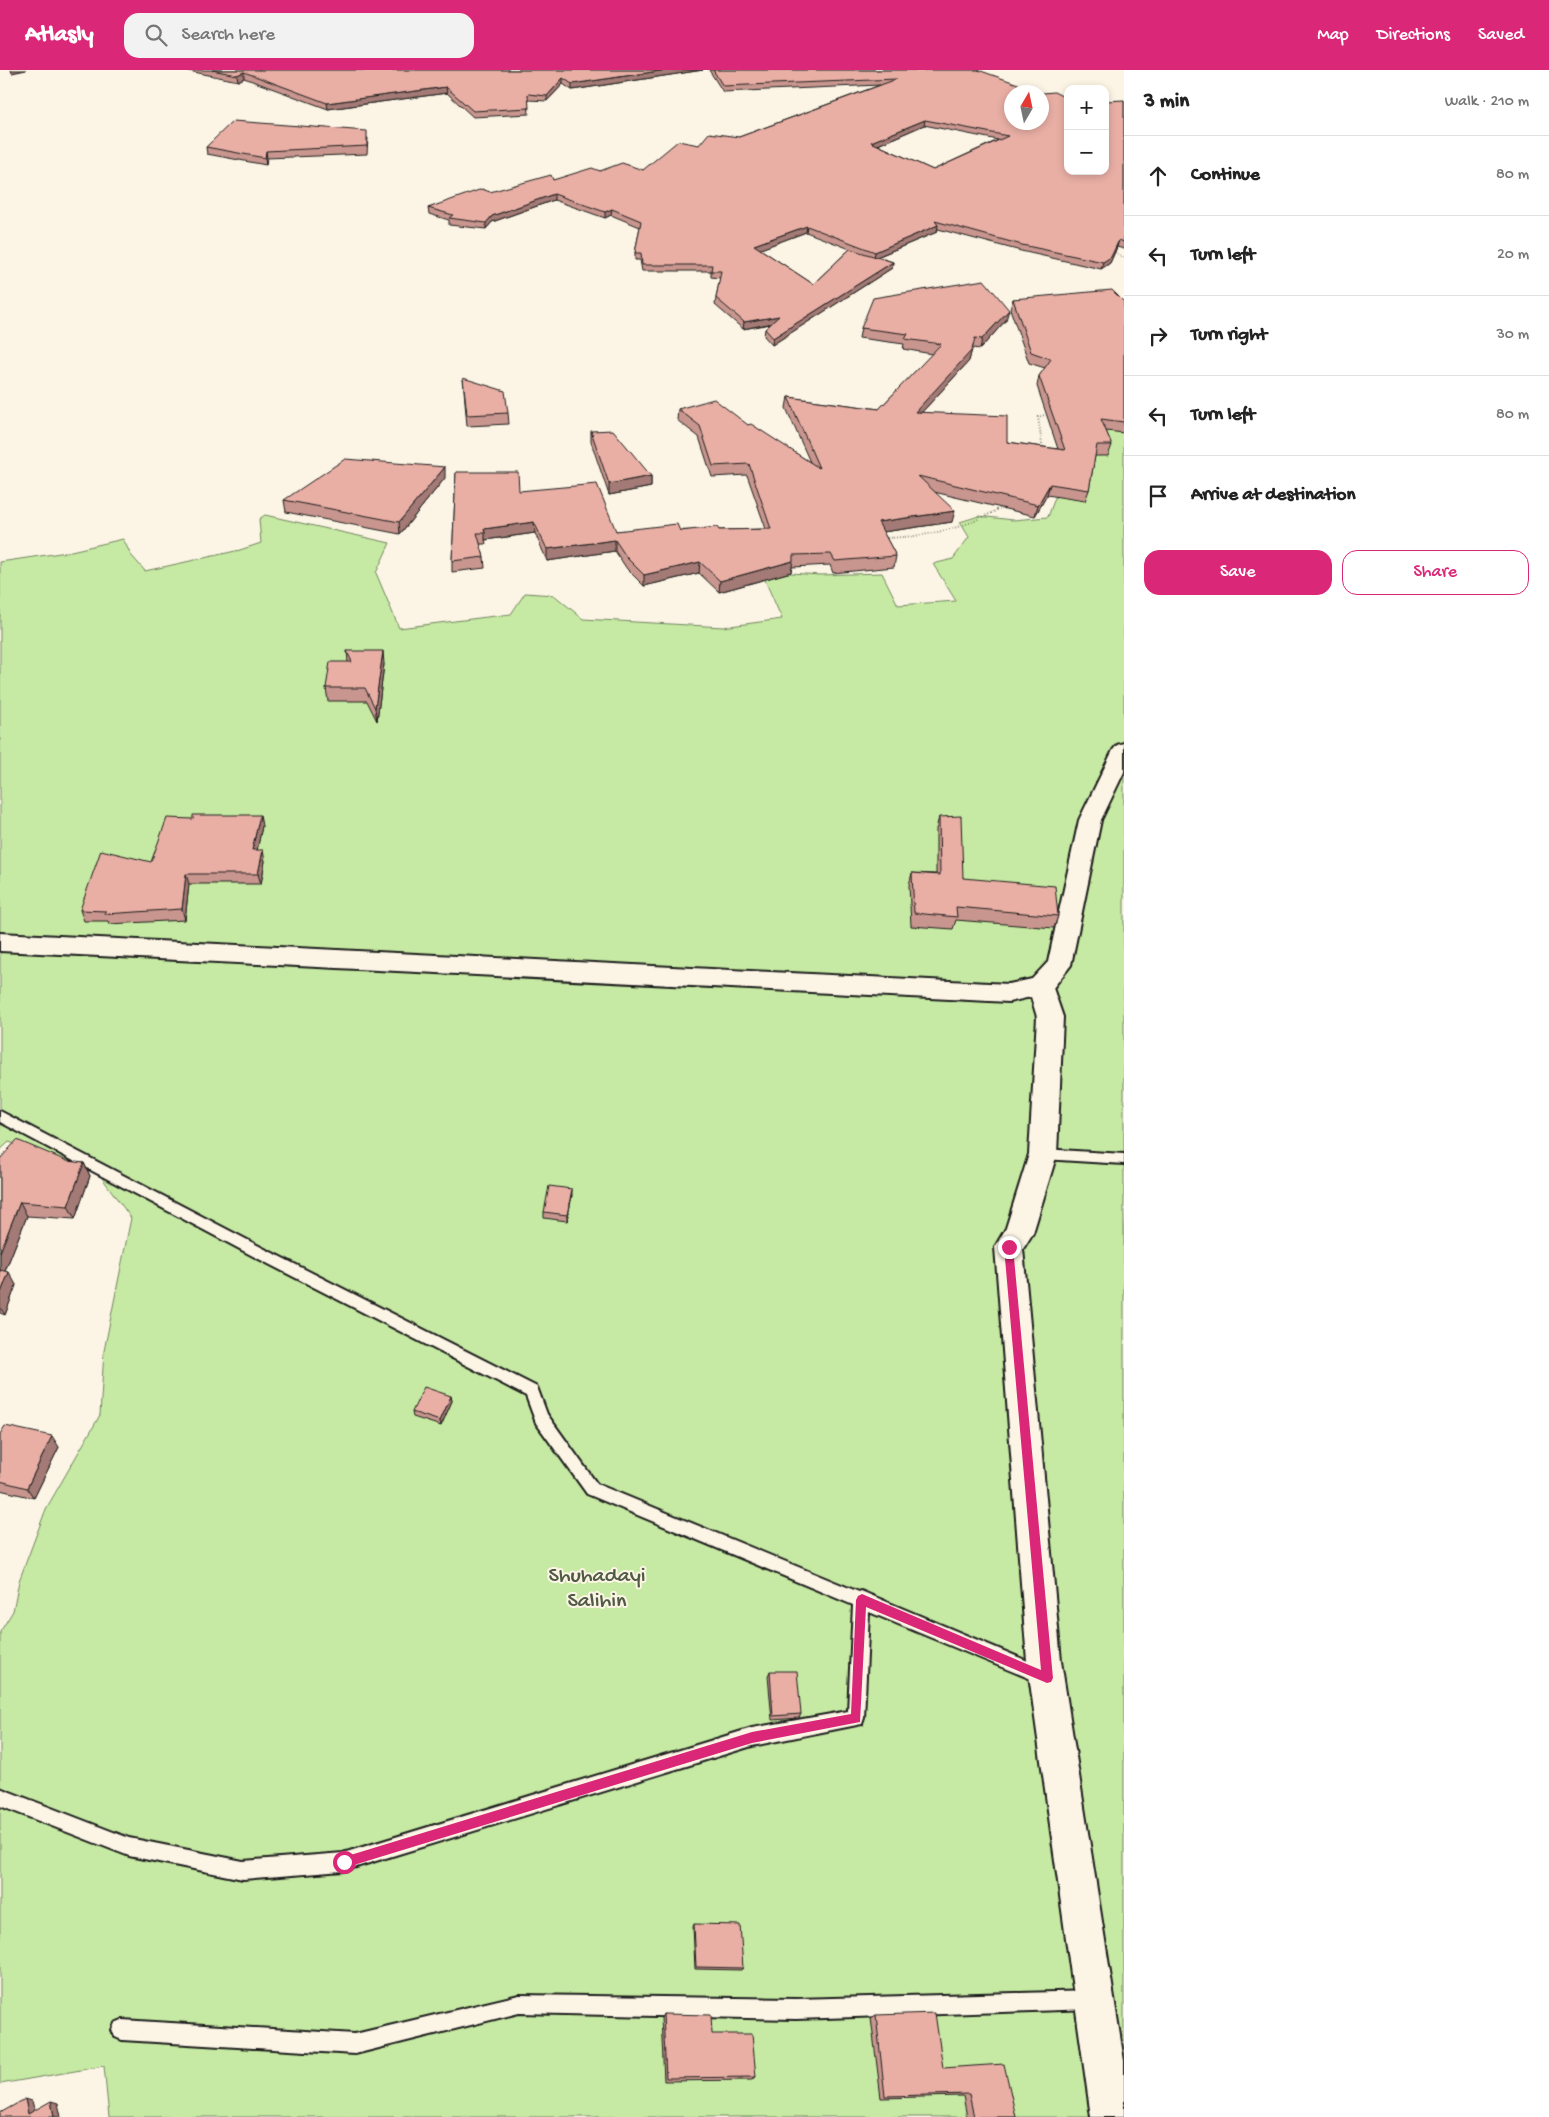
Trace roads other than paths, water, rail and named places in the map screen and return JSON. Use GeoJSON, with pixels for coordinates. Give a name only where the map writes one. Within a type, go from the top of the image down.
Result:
{"type":"FeatureCollection","features":[{"type":"Feature","properties":{"kind":"street"},"geometry":{"type":"LineString","coordinates":[[0,942],[1009,993],[1040,986],[1059,965],[1090,820],[1124,750]]}},
{"type":"Feature","properties":{"kind":"street"},"geometry":{"type":"LineString","coordinates":[[1040,986],[1050,1017],[1043,1154],[1019,1234],[1009,1247],[1047,1678],[1112,2117]]}},
{"type":"Feature","properties":{"kind":"lane"},"geometry":{"type":"LineString","coordinates":[[0,1116],[256,1251],[532,1392],[541,1418],[592,1488],[1047,1678]]}},
{"type":"Feature","properties":{"kind":"lane"},"geometry":{"type":"LineString","coordinates":[[1043,1154],[1124,1159]]}},
{"type":"Feature","properties":{"kind":"lane"},"geometry":{"type":"LineString","coordinates":[[0,1797],[129,1847],[243,1870],[344,1862],[752,1738],[856,1718],[862,1600]]}},
{"type":"Feature","properties":{"kind":"lane"},"geometry":{"type":"LineString","coordinates":[[122,2030],[355,2044],[519,2004],[796,2009],[1095,2000]]}},
{"type":"Feature","properties":{"kind":"park label","name":"Shuhadayi Salihin"},"geometry":{"type":"Point","coordinates":[597,1590]}}]}
